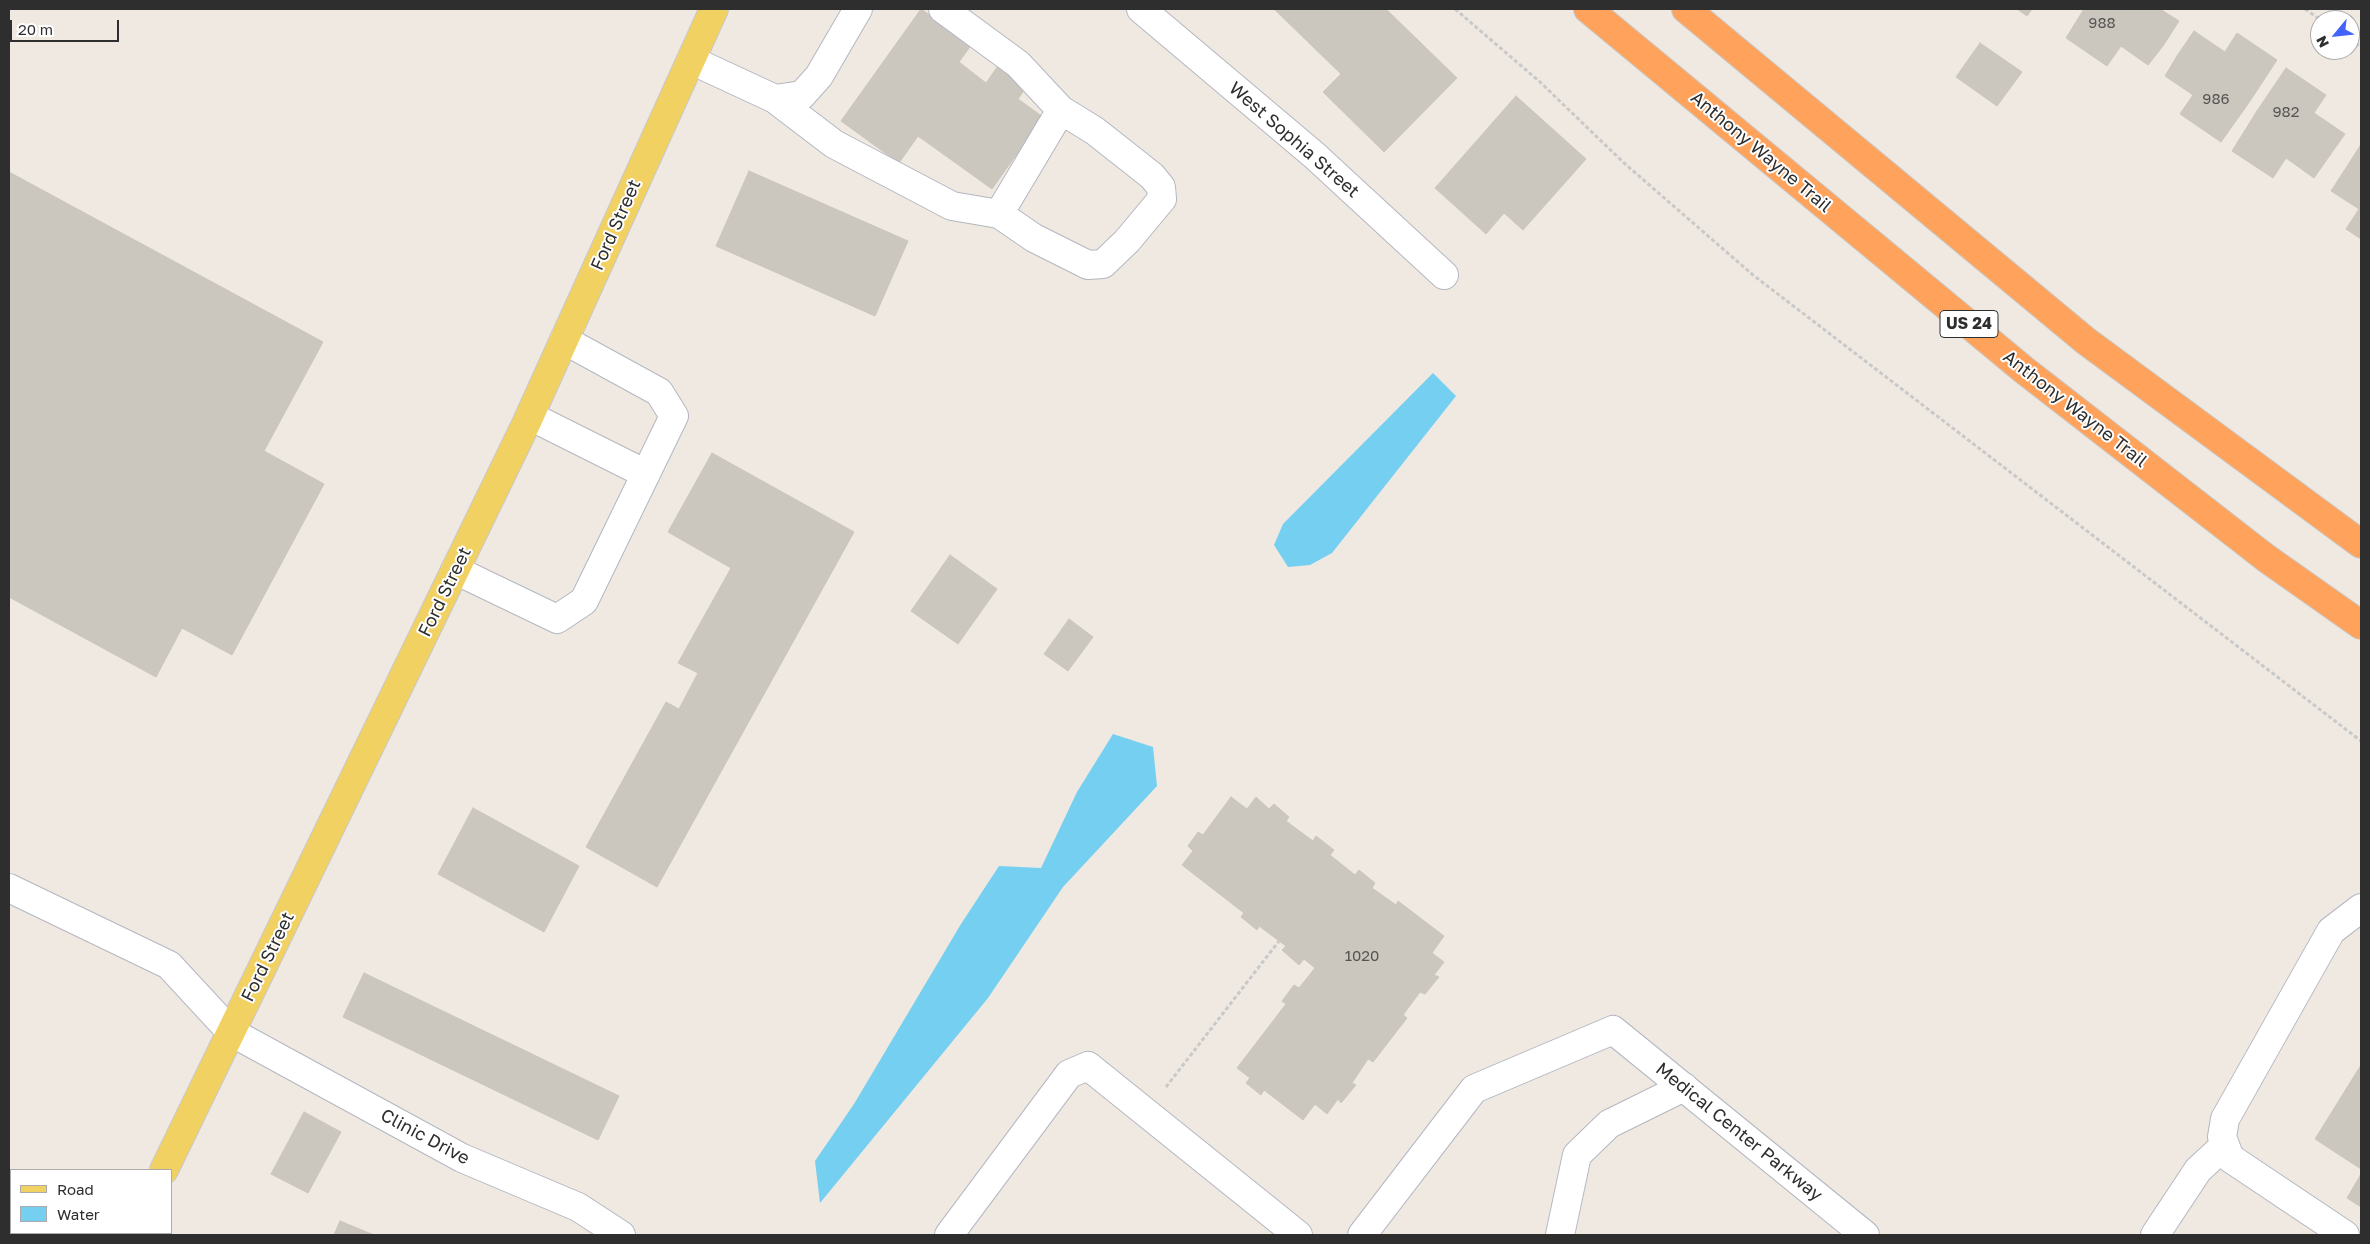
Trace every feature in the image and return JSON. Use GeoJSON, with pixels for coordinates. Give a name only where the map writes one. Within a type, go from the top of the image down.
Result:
{"type":"FeatureCollection","features":[{"type":"Feature","properties":{"kind":"highway","name":"Anthony Wayne Trail"},"geometry":{"type":"LineString","coordinates":[[1588,9],[2024,370],[2266,558],[2361,625]]}},
{"type":"Feature","properties":{"kind":"highway"},"geometry":{"type":"LineString","coordinates":[[1686,9],[2086,340],[2361,544]]}},
{"type":"Feature","properties":{"kind":"main road","name":"Ford Street"},"geometry":{"type":"LineString","coordinates":[[164,1169],[530,416],[714,9]]}},
{"type":"Feature","properties":{"kind":"street"},"geometry":{"type":"LineString","coordinates":[[775,99],[802,95],[819,76],[858,9]]}},
{"type":"Feature","properties":{"kind":"street"},"geometry":{"type":"LineString","coordinates":[[691,60],[775,99],[834,144],[952,206],[999,214],[1034,238],[1088,265],[1103,264],[1127,242],[1162,199],[1161,187],[1152,176],[1095,131],[1060,110],[1018,64],[942,9]]}},
{"type":"Feature","properties":{"kind":"street","name":"West Sophia Street"},"geometry":{"type":"LineString","coordinates":[[1141,9],[1314,155],[1444,275]]}},
{"type":"Feature","properties":{"kind":"street"},"geometry":{"type":"LineString","coordinates":[[999,214],[1060,110]]}},
{"type":"Feature","properties":{"kind":"street"},"geometry":{"type":"LineString","coordinates":[[456,570],[557,619],[584,601],[674,416],[659,392],[564,340]]}},
{"type":"Feature","properties":{"kind":"street"},"geometry":{"type":"LineString","coordinates":[[530,416],[646,474]]}},
{"type":"Feature","properties":{"kind":"street","name":"Clinic Drive"},"geometry":{"type":"LineString","coordinates":[[9,888],[169,965],[231,1032],[462,1158],[578,1207],[621,1235]]}},
{"type":"Feature","properties":{"kind":"street"},"geometry":{"type":"LineString","coordinates":[[2345,1235],[2230,1158],[2222,1137],[2224,1119],[2332,931],[2361,908]]}},
{"type":"Feature","properties":{"kind":"street","name":"Medical Center Parkway"},"geometry":{"type":"LineString","coordinates":[[1362,1235],[1474,1089],[1613,1030],[1865,1235]]}},
{"type":"Feature","properties":{"kind":"street"},"geometry":{"type":"LineString","coordinates":[[949,1235],[1069,1074],[1088,1066],[1298,1235]]}},
{"type":"Feature","properties":{"kind":"street"},"geometry":{"type":"LineString","coordinates":[[1560,1235],[1577,1155],[1610,1124],[1684,1087]]}},
{"type":"Feature","properties":{"kind":"street"},"geometry":{"type":"LineString","coordinates":[[2155,1235],[2198,1170],[2225,1144]]}},
{"type":"Feature","properties":{"kind":"path"},"geometry":{"type":"LineString","coordinates":[[1455,9],[1540,82],[1624,163],[1753,275],[2361,741]]}},
{"type":"Feature","properties":{"kind":"path"},"geometry":{"type":"LineString","coordinates":[[1146,1113],[1279,941]]}},
{"type":"Feature","properties":{"kind":"water"},"geometry":{"type":"Polygon","coordinates":[[[1433,373],[1456,396],[1332,553],[1310,565],[1288,567],[1274,545],[1283,524],[1433,373]]]}},
{"type":"Feature","properties":{"kind":"water"},"geometry":{"type":"Polygon","coordinates":[[[1113,734],[1153,747],[1157,786],[1063,887],[988,998],[820,1203],[815,1161],[854,1104],[961,924],[999,866],[1041,868],[1077,792],[1113,734]]]}},
{"type":"Feature","properties":{"kind":"building"},"geometry":{"type":"Polygon","coordinates":[[[921,9],[972,44],[959,62],[986,83],[998,66],[1027,86],[1018,99],[1043,117],[992,189],[918,136],[899,163],[841,121],[921,9]]]}},
{"type":"Feature","properties":{"kind":"building"},"geometry":{"type":"Polygon","coordinates":[[[1274,9],[1386,9],[1457,78],[1384,152],[1323,92],[1341,74],[1274,9]]]}},
{"type":"Feature","properties":{"kind":"building"},"geometry":{"type":"Polygon","coordinates":[[[2017,9],[2032,9],[2027,16],[2017,9]]]}},
{"type":"Feature","properties":{"kind":"building"},"geometry":{"type":"Polygon","coordinates":[[[2084,9],[2107,9],[2163,46],[2148,65],[2121,46],[2107,66],[2066,38],[2084,9]]]}},
{"type":"Feature","properties":{"kind":"building"},"geometry":{"type":"Polygon","coordinates":[[[2107,9],[2160,9],[2179,21],[2163,46],[2107,9]]]}},
{"type":"Feature","properties":{"kind":"building"},"geometry":{"type":"Polygon","coordinates":[[[2194,31],[2225,52],[2237,33],[2277,60],[2248,104],[2177,56],[2194,31]]]}},
{"type":"Feature","properties":{"kind":"building"},"geometry":{"type":"Polygon","coordinates":[[[1980,43],[2022,72],[1997,106],[1956,77],[1980,43]]]}},
{"type":"Feature","properties":{"kind":"building"},"geometry":{"type":"Polygon","coordinates":[[[2177,56],[2248,104],[2221,142],[2180,114],[2193,95],[2165,76],[2177,56]]]}},
{"type":"Feature","properties":{"kind":"building"},"geometry":{"type":"Polygon","coordinates":[[[2286,68],[2326,95],[2314,113],[2345,134],[2328,158],[2257,111],[2286,68]]]}},
{"type":"Feature","properties":{"kind":"building"},"geometry":{"type":"Polygon","coordinates":[[[1516,96],[1586,159],[1523,230],[1504,213],[1486,234],[1435,188],[1516,96]]]}},
{"type":"Feature","properties":{"kind":"building"},"geometry":{"type":"Polygon","coordinates":[[[2257,111],[2328,158],[2314,178],[2286,158],[2273,178],[2232,151],[2257,111]]]}},
{"type":"Feature","properties":{"kind":"building"},"geometry":{"type":"Polygon","coordinates":[[[2361,147],[2361,183],[2344,171],[2361,147]]]}},
{"type":"Feature","properties":{"kind":"building"},"geometry":{"type":"Polygon","coordinates":[[[749,171],[908,241],[875,316],[716,246],[749,171]]]}},
{"type":"Feature","properties":{"kind":"building"},"geometry":{"type":"Polygon","coordinates":[[[2344,171],[2361,183],[2361,239],[2346,229],[2359,209],[2331,191],[2344,171]]]}},
{"type":"Feature","properties":{"kind":"building"},"geometry":{"type":"Polygon","coordinates":[[[9,172],[323,342],[264,451],[324,484],[232,655],[182,628],[156,677],[9,597],[9,172]]]}},
{"type":"Feature","properties":{"kind":"building"},"geometry":{"type":"Polygon","coordinates":[[[712,453],[854,532],[657,887],[586,847],[666,702],[679,709],[698,673],[678,663],[731,568],[668,532],[712,453]]]}},
{"type":"Feature","properties":{"kind":"building"},"geometry":{"type":"Polygon","coordinates":[[[950,555],[997,589],[958,644],[911,611],[950,555]]]}},
{"type":"Feature","properties":{"kind":"building"},"geometry":{"type":"Polygon","coordinates":[[[1069,619],[1093,637],[1068,671],[1044,654],[1069,619]]]}},
{"type":"Feature","properties":{"kind":"building"},"geometry":{"type":"Polygon","coordinates":[[[1231,797],[1247,809],[1256,797],[1269,809],[1274,804],[1289,817],[1286,821],[1313,841],[1316,836],[1334,850],[1330,855],[1355,875],[1359,870],[1375,883],[1372,888],[1396,905],[1398,901],[1444,936],[1432,953],[1444,962],[1434,975],[1439,977],[1425,994],[1420,992],[1403,1015],[1407,1018],[1373,1062],[1368,1059],[1352,1083],[1356,1085],[1341,1103],[1338,1099],[1327,1114],[1315,1104],[1303,1120],[1264,1090],[1261,1095],[1246,1083],[1250,1078],[1237,1068],[1286,1004],[1282,1001],[1294,985],[1299,988],[1315,968],[1304,959],[1299,965],[1282,950],[1286,946],[1259,926],[1257,930],[1241,917],[1244,913],[1182,865],[1193,851],[1188,846],[1198,832],[1203,835],[1231,797]]]}},
{"type":"Feature","properties":{"kind":"building"},"geometry":{"type":"Polygon","coordinates":[[[473,808],[579,866],[544,932],[438,874],[473,808]]]}},
{"type":"Feature","properties":{"kind":"building"},"geometry":{"type":"Polygon","coordinates":[[[364,973],[619,1096],[598,1140],[343,1017],[364,973]]]}},
{"type":"Feature","properties":{"kind":"building"},"geometry":{"type":"Polygon","coordinates":[[[2361,1065],[2361,1169],[2315,1139],[2361,1065]]]}},
{"type":"Feature","properties":{"kind":"building"},"geometry":{"type":"Polygon","coordinates":[[[304,1112],[341,1132],[308,1193],[271,1174],[304,1112]]]}},
{"type":"Feature","properties":{"kind":"building"},"geometry":{"type":"Polygon","coordinates":[[[2361,1174],[2361,1207],[2347,1198],[2361,1174]]]}},
{"type":"Feature","properties":{"kind":"building"},"geometry":{"type":"Polygon","coordinates":[[[9,1217],[10,1234],[22,1234],[9,1235],[9,1217]]]}},
{"type":"Feature","properties":{"kind":"building"},"geometry":{"type":"Polygon","coordinates":[[[340,1221],[374,1235],[334,1235],[340,1221]]]}}]}
